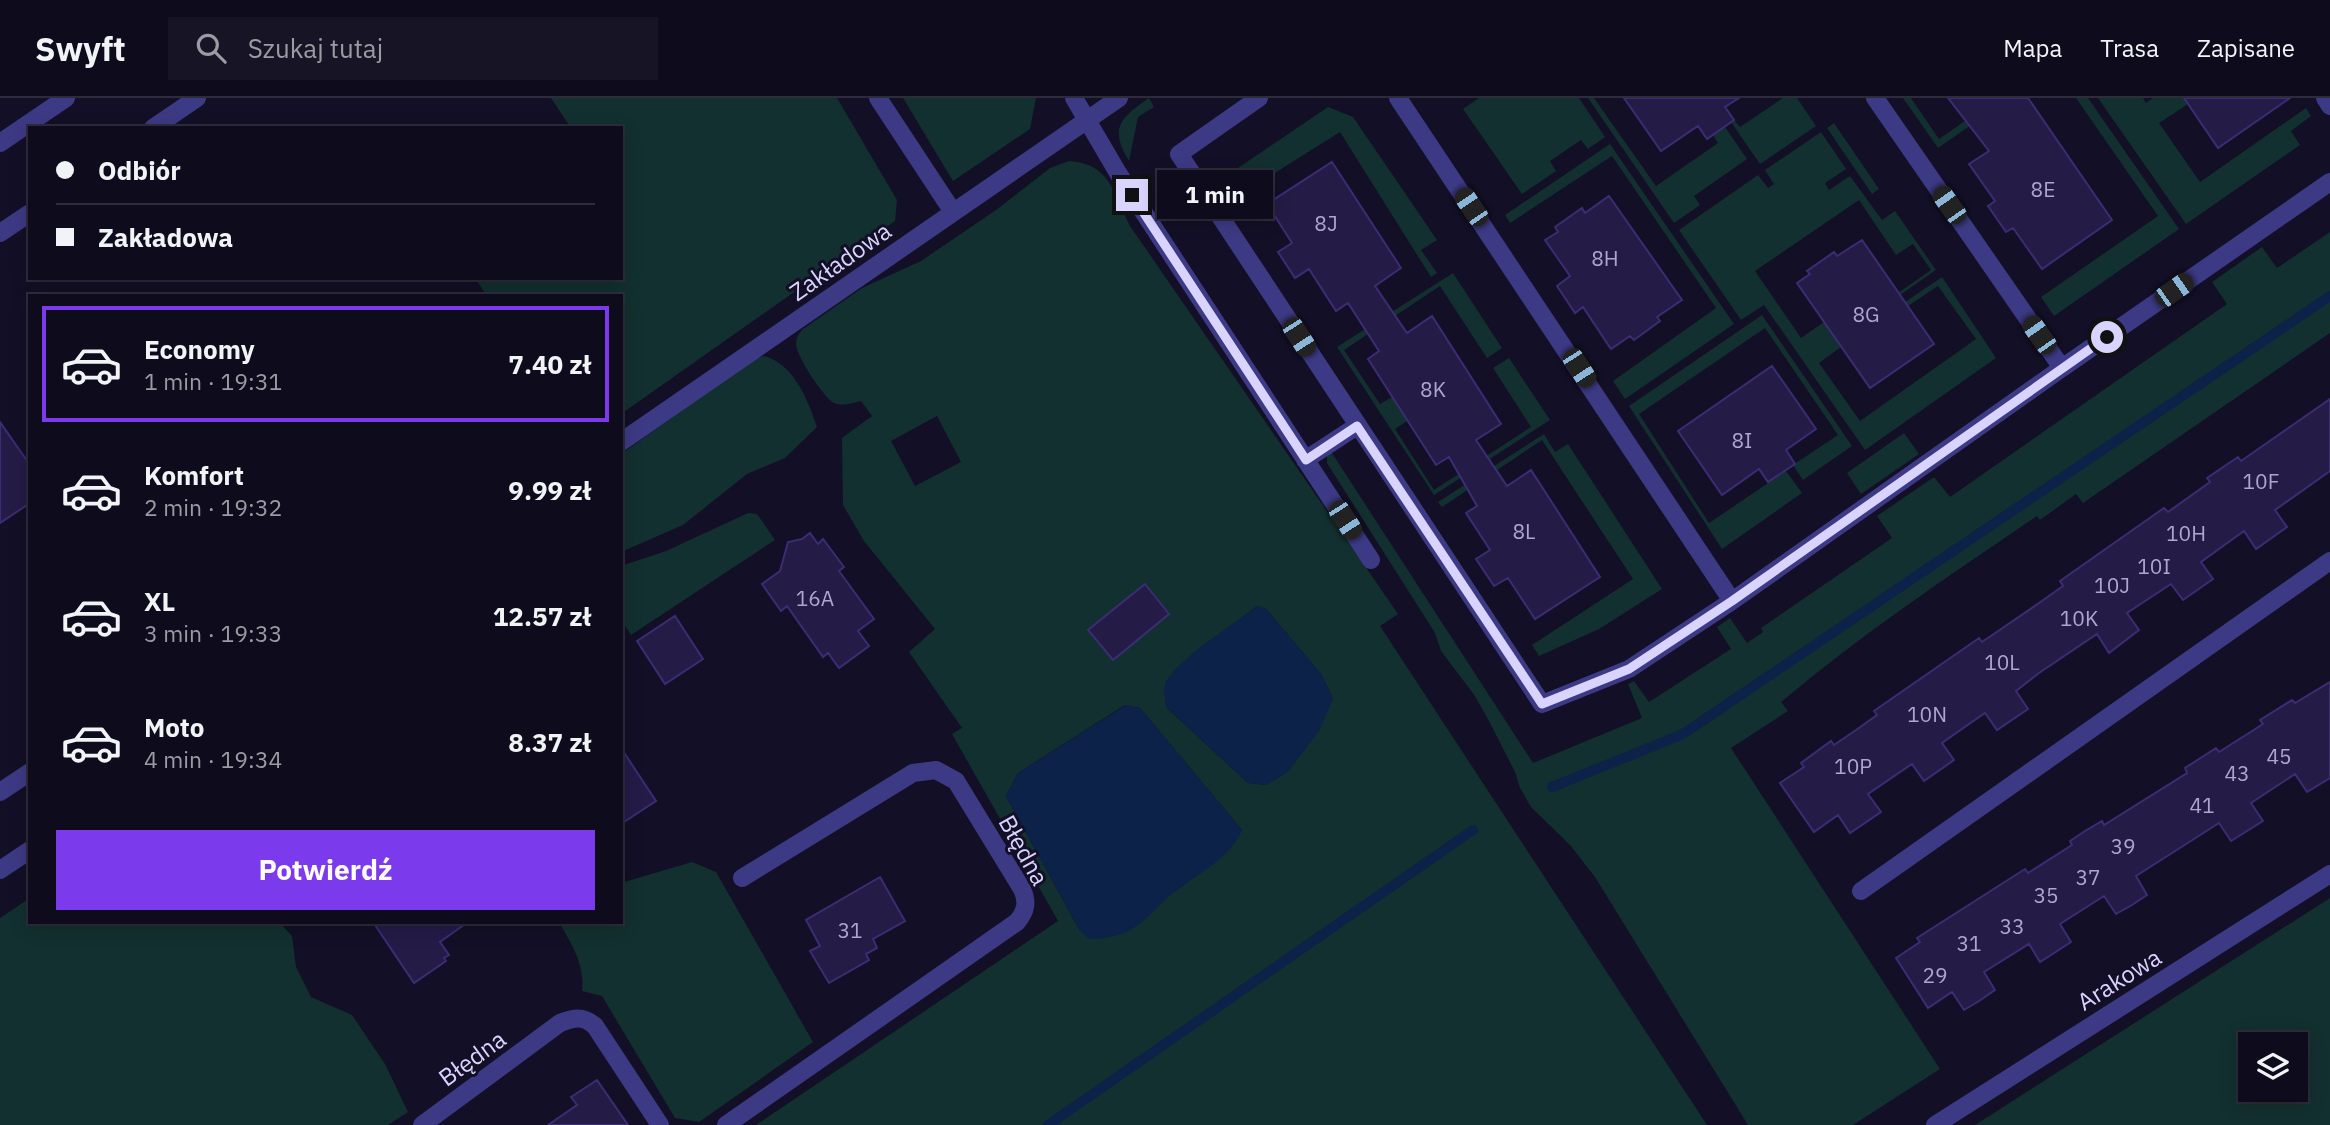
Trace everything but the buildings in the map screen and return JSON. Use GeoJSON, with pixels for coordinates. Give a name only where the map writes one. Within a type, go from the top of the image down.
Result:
{"type":"FeatureCollection","features":[{"type":"Feature","properties":{"kind":"street"},"geometry":{"type":"LineString","coordinates":[[0,143],[66,98]]}},
{"type":"Feature","properties":{"kind":"street"},"geometry":{"type":"LineString","coordinates":[[156,126],[197,98]]}},
{"type":"Feature","properties":{"kind":"street"},"geometry":{"type":"LineString","coordinates":[[878,98],[953,212]]}},
{"type":"Feature","properties":{"kind":"street"},"geometry":{"type":"LineString","coordinates":[[1073,98],[1118,173],[1371,559]]}},
{"type":"Feature","properties":{"kind":"street","name":"Zakładowa"},"geometry":{"type":"LineString","coordinates":[[623,441],[1119,98]]}},
{"type":"Feature","properties":{"kind":"street"},"geometry":{"type":"LineString","coordinates":[[1259,98],[1179,154],[1542,704],[1629,669],[1732,601],[2330,182]]}},
{"type":"Feature","properties":{"kind":"street"},"geometry":{"type":"LineString","coordinates":[[1398,98],[1732,601]]}},
{"type":"Feature","properties":{"kind":"street"},"geometry":{"type":"LineString","coordinates":[[1875,98],[2062,368]]}},
{"type":"Feature","properties":{"kind":"street"},"geometry":{"type":"LineString","coordinates":[[2325,98],[2330,106]]}},
{"type":"Feature","properties":{"kind":"street"},"geometry":{"type":"LineString","coordinates":[[0,233],[28,214]]}},
{"type":"Feature","properties":{"kind":"street"},"geometry":{"type":"LineString","coordinates":[[1306,460],[1357,426]]}},
{"type":"Feature","properties":{"kind":"street"},"geometry":{"type":"LineString","coordinates":[[1861,891],[2330,561]]}},
{"type":"Feature","properties":{"kind":"street","name":"Błędna"},"geometry":{"type":"LineString","coordinates":[[726,1125],[1017,922],[1026,907],[1022,889],[957,781],[936,770],[913,773],[741,878]]}},
{"type":"Feature","properties":{"kind":"street"},"geometry":{"type":"LineString","coordinates":[[0,792],[28,773]]}},
{"type":"Feature","properties":{"kind":"street"},"geometry":{"type":"LineString","coordinates":[[0,870],[28,851]]}},
{"type":"Feature","properties":{"kind":"street","name":"Arakowa"},"geometry":{"type":"LineString","coordinates":[[1935,1125],[2330,874]]}},
{"type":"Feature","properties":{"kind":"street","name":"Błędna"},"geometry":{"type":"LineString","coordinates":[[422,1125],[560,1023],[574,1018],[583,1018],[595,1026],[660,1125]]}},
{"type":"Feature","properties":{"kind":"green space"},"geometry":{"type":"Polygon","coordinates":[[[551,98],[837,98],[897,200],[895,221],[623,413],[623,294],[486,294],[476,280],[623,280],[623,126],[570,126],[551,98]]]}},
{"type":"Feature","properties":{"kind":"green space"},"geometry":{"type":"Polygon","coordinates":[[[903,98],[1036,98],[1030,129],[953,181],[903,98]]]}},
{"type":"Feature","properties":{"kind":"green space"},"geometry":{"type":"Polygon","coordinates":[[[1149,98],[1154,107],[1138,117],[1129,161],[1120,140],[1121,125],[1131,112],[1149,98]]]}},
{"type":"Feature","properties":{"kind":"green space"},"geometry":{"type":"Polygon","coordinates":[[[1479,98],[1579,98],[1605,137],[1588,149],[1581,140],[1550,161],[1556,171],[1522,194],[1463,109],[1479,98]]]}},
{"type":"Feature","properties":{"kind":"green space"},"geometry":{"type":"Polygon","coordinates":[[[1588,98],[1594,98],[1656,186],[1718,143],[1713,135],[1725,127],[1747,159],[1694,196],[1700,205],[1674,223],[1588,98]]]}},
{"type":"Feature","properties":{"kind":"green space"},"geometry":{"type":"Polygon","coordinates":[[[1783,98],[1797,98],[1816,126],[1760,164],[1731,122],[1734,120],[1740,127],[1783,98]]]}},
{"type":"Feature","properties":{"kind":"green space"},"geometry":{"type":"Polygon","coordinates":[[[1903,98],[1911,98],[1939,139],[1998,98],[2010,98],[1938,148],[1903,98]]]}},
{"type":"Feature","properties":{"kind":"green space"},"geometry":{"type":"Polygon","coordinates":[[[2076,98],[2088,98],[2179,229],[2054,316],[2041,297],[2158,216],[2076,98]]]}},
{"type":"Feature","properties":{"kind":"green space"},"geometry":{"type":"Polygon","coordinates":[[[2098,98],[2143,98],[2146,103],[2153,98],[2184,98],[2188,104],[2159,123],[2200,182],[2306,108],[2311,116],[2291,131],[2300,145],[2186,224],[2098,98]]]}},
{"type":"Feature","properties":{"kind":"green space"},"geometry":{"type":"Polygon","coordinates":[[[1328,107],[1353,117],[1437,240],[1421,250],[1437,273],[1431,277],[1340,132],[1240,195],[1226,176],[1328,107]]]}},
{"type":"Feature","properties":{"kind":"green space"},"geometry":{"type":"Polygon","coordinates":[[[1834,123],[1879,189],[1872,194],[1827,128],[1834,123]]]}},
{"type":"Feature","properties":{"kind":"green space"},"geometry":{"type":"Polygon","coordinates":[[[1821,132],[1846,169],[1825,183],[1829,190],[1850,176],[1882,220],[1895,211],[1936,270],[1900,295],[1898,293],[1931,270],[1913,244],[1896,255],[1859,200],[1755,271],[1801,338],[1824,322],[1841,347],[1819,363],[1860,421],[1976,339],[1938,286],[1908,306],[1905,302],[1942,277],[1996,358],[1865,450],[1764,305],[1741,320],[1679,230],[1758,175],[1768,188],[1774,184],[1765,170],[1821,132]]]}},
{"type":"Feature","properties":{"kind":"green space"},"geometry":{"type":"Polygon","coordinates":[[[1610,144],[1734,324],[1625,399],[1613,381],[1716,308],[1612,156],[1510,223],[1505,215],[1610,144]]]}},
{"type":"Feature","properties":{"kind":"green space"},"geometry":{"type":"Polygon","coordinates":[[[1069,161],[1083,163],[1094,168],[1109,182],[1130,226],[1398,614],[1380,626],[1707,1125],[756,1125],[1058,921],[952,734],[962,728],[909,652],[935,629],[864,541],[843,505],[842,438],[872,416],[861,401],[841,405],[829,400],[805,367],[796,344],[803,329],[862,288],[921,261],[996,210],[1050,168],[1069,161]],[[937,416],[891,441],[915,486],[961,462],[937,416]],[[1257,606],[1192,655],[1166,681],[1167,708],[1248,783],[1266,785],[1333,699],[1321,674],[1266,609],[1257,606]],[[1125,705],[1018,773],[1006,796],[1080,931],[1174,892],[1219,859],[1242,830],[1140,708],[1125,705]]]}},
{"type":"Feature","properties":{"kind":"green space"},"geometry":{"type":"Polygon","coordinates":[[[2330,232],[2330,333],[2083,503],[2076,494],[2040,520],[2037,516],[1939,583],[1781,702],[1788,711],[1731,748],[1940,1069],[1853,1125],[1748,1125],[1595,877],[1570,845],[1531,807],[1475,696],[1441,651],[1435,633],[1327,463],[1330,450],[1533,763],[1642,718],[1628,684],[1634,681],[1649,702],[1731,649],[1717,627],[1730,618],[1747,643],[1763,632],[1761,628],[1892,538],[1877,516],[1934,477],[1950,497],[2227,304],[2212,282],[2262,247],[2277,268],[2330,232]]]}},
{"type":"Feature","properties":{"kind":"green space"},"geometry":{"type":"Polygon","coordinates":[[[1453,273],[1502,348],[1487,358],[1440,286],[1344,350],[1380,404],[1392,397],[1407,421],[1395,429],[1434,490],[1531,427],[1493,368],[1509,358],[1550,420],[1434,495],[1337,347],[1453,273]]]}},
{"type":"Feature","properties":{"kind":"green space"},"geometry":{"type":"Polygon","coordinates":[[[1762,315],[1852,446],[1803,480],[1793,465],[1838,435],[1765,328],[1639,414],[1709,523],[1786,471],[1802,493],[1722,549],[1629,406],[1762,315]]]}},
{"type":"Feature","properties":{"kind":"green space"},"geometry":{"type":"Polygon","coordinates":[[[764,356],[775,360],[792,375],[804,395],[817,427],[785,458],[747,474],[683,525],[623,551],[623,453],[755,359],[764,356]]]}},
{"type":"Feature","properties":{"kind":"green space"},"geometry":{"type":"Polygon","coordinates":[[[1904,433],[1919,454],[1861,494],[1847,473],[1904,433]]]}},
{"type":"Feature","properties":{"kind":"green space"},"geometry":{"type":"Polygon","coordinates":[[[1544,434],[1555,452],[1568,444],[1662,589],[1599,629],[1539,656],[1532,645],[1633,579],[1542,440],[1442,507],[1438,502],[1544,434]]]}},
{"type":"Feature","properties":{"kind":"green space"},"geometry":{"type":"Polygon","coordinates":[[[748,513],[757,514],[775,540],[631,635],[623,623],[623,565],[666,551],[748,513]]]}},
{"type":"Feature","properties":{"kind":"green space"},"geometry":{"type":"Polygon","coordinates":[[[692,862],[716,872],[813,1042],[699,1122],[675,1118],[602,996],[582,991],[582,972],[573,947],[560,924],[623,924],[623,882],[692,862]]]}},
{"type":"Feature","properties":{"kind":"green space"},"geometry":{"type":"Polygon","coordinates":[[[2330,898],[2330,1125],[1975,1125],[2330,898]]]}},
{"type":"Feature","properties":{"kind":"green space"},"geometry":{"type":"Polygon","coordinates":[[[28,899],[28,924],[281,924],[292,936],[296,967],[311,997],[352,1015],[385,1064],[408,1112],[388,1125],[0,1125],[0,918],[28,899]]]}},
{"type":"Feature","properties":{"kind":"water"},"geometry":{"type":"Polygon","coordinates":[[[1257,606],[1266,609],[1321,674],[1333,699],[1319,731],[1288,772],[1266,785],[1248,783],[1166,707],[1164,694],[1167,680],[1173,671],[1257,606]]]}},
{"type":"Feature","properties":{"kind":"water"},"geometry":{"type":"Polygon","coordinates":[[[1126,705],[1140,708],[1242,830],[1221,858],[1173,893],[1137,925],[1117,935],[1089,939],[1080,931],[1006,796],[1018,773],[1126,705]]]}},
{"type":"Feature","properties":{"kind":"waterway"},"geometry":{"type":"LineString","coordinates":[[1552,787],[1683,734],[2330,296]]}},
{"type":"Feature","properties":{"kind":"waterway"},"geometry":{"type":"LineString","coordinates":[[1048,1125],[1473,830]]}},
{"type":"Feature","properties":{"kind":"route"},"geometry":{"type":"LineString","coordinates":[[1132,195],[1306,460],[1357,426],[1542,704],[1629,669],[1732,601],[2107,337]]}}]}
